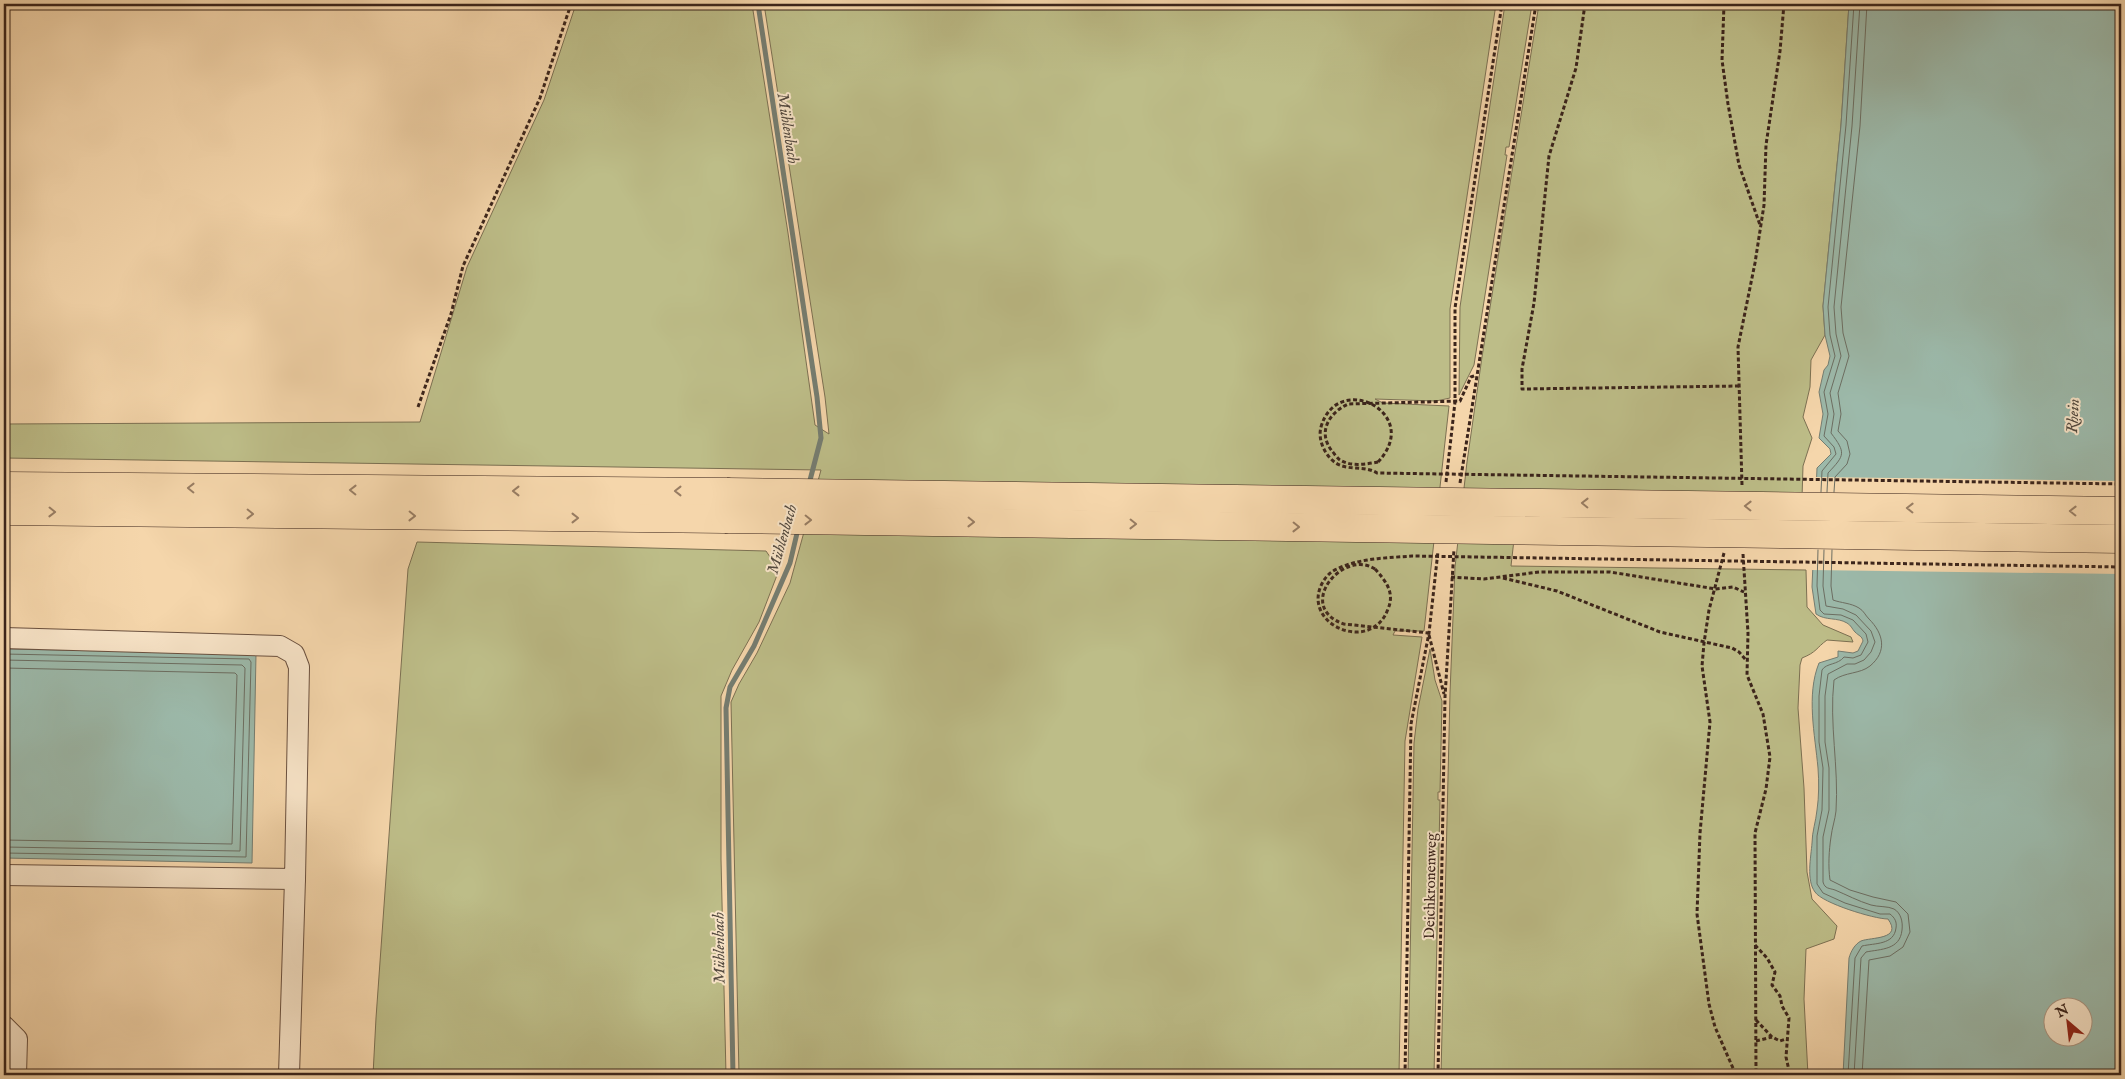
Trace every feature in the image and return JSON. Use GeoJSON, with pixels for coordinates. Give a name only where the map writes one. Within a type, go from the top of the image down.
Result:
{"type":"FeatureCollection","features":[{"type":"Feature","properties":{"kind":"highway"},"geometry":{"type":"LineString","coordinates":[[4,486],[727,492],[2121,511]]}},
{"type":"Feature","properties":{"kind":"highway"},"geometry":{"type":"LineString","coordinates":[[4,511],[725,519],[2121,539]]}},
{"type":"Feature","properties":{"kind":"lane"},"geometry":{"type":"LineString","coordinates":[[4,638],[280,646],[294,654],[299,667],[289,1075]]}},
{"type":"Feature","properties":{"kind":"lane"},"geometry":{"type":"LineString","coordinates":[[4,875],[294,879]]}},
{"type":"Feature","properties":{"kind":"lane"},"geometry":{"type":"LineString","coordinates":[[4,1026],[17,1039],[16,1075]]}},
{"type":"Feature","properties":{"kind":"path"},"geometry":{"type":"LineString","coordinates":[[418,407],[451,314],[463,266],[540,98],[571,4]]}},
{"type":"Feature","properties":{"kind":"path"},"geometry":{"type":"LineString","coordinates":[[1455,402],[1455,308],[1502,4]]}},
{"type":"Feature","properties":{"kind":"path"},"geometry":{"type":"LineString","coordinates":[[1536,4],[1476,375],[1471,377],[1460,401],[1455,402],[1362,402],[1348,404],[1340,408],[1329,418],[1324,430],[1328,445],[1340,460],[1360,465],[1378,462],[1387,453],[1391,441],[1391,426],[1381,410],[1366,400],[1352,400],[1337,404],[1324,418],[1320,433],[1322,446],[1330,459],[1344,468],[1409,475],[2121,484]]}},
{"type":"Feature","properties":{"kind":"path"},"geometry":{"type":"LineString","coordinates":[[1585,4],[1576,68],[1549,156],[1534,303],[1522,369],[1522,389],[1739,386]]}},
{"type":"Feature","properties":{"kind":"path"},"geometry":{"type":"LineString","coordinates":[[1724,4],[1722,60],[1728,104],[1739,165],[1761,225]]}},
{"type":"Feature","properties":{"kind":"path"},"geometry":{"type":"LineString","coordinates":[[1405,1075],[1411,724],[1429,634],[1364,628],[1335,621],[1325,611],[1322,599],[1324,590],[1332,577],[1347,568],[1363,564],[1375,569],[1388,584],[1391,594],[1386,616],[1377,627],[1363,632],[1350,633],[1336,628],[1321,613],[1317,596],[1323,581],[1336,569],[1376,559],[1412,556],[2121,567]]}},
{"type":"Feature","properties":{"kind":"path"},"geometry":{"type":"LineString","coordinates":[[1451,577],[1484,579],[1540,572],[1610,572],[1716,589],[1733,587],[1744,592]]}},
{"type":"Feature","properties":{"kind":"path"},"geometry":{"type":"LineString","coordinates":[[1500,577],[1557,591],[1660,632],[1732,648],[1747,660]]}},
{"type":"Feature","properties":{"kind":"path"},"geometry":{"type":"LineString","coordinates":[[1716,589],[1709,610],[1702,666],[1710,722],[1700,833],[1697,914],[1709,1004],[1715,1027],[1736,1075]]}},
{"type":"Feature","properties":{"kind":"path","name":"Deichkronenweg"},"geometry":{"type":"LineString","coordinates":[[1429,634],[1445,697],[1438,1075]]}},
{"type":"Feature","properties":{"kind":"path"},"geometry":{"type":"LineString","coordinates":[[1755,945],[1767,958],[1775,972],[1772,986],[1780,996],[1782,1006],[1789,1018],[1786,1057],[1790,1075]]}},
{"type":"Feature","properties":{"kind":"path"},"geometry":{"type":"LineString","coordinates":[[1756,1020],[1772,1037],[1780,1042],[1786,1039]]}},
{"type":"Feature","properties":{"kind":"path"},"geometry":{"type":"LineString","coordinates":[[1756,1041],[1772,1037]]}},
{"type":"Feature","properties":{"kind":"green space"},"geometry":{"type":"Polygon","coordinates":[[[576,4],[752,4],[788,233],[815,425],[829,434],[825,397],[764,4],[1496,4],[1450,309],[1450,398],[1436,401],[1375,399],[1383,403],[1449,406],[1424,631],[1395,631],[1393,635],[1422,637],[1405,741],[1399,1075],[739,1075],[731,702],[757,653],[790,583],[821,470],[4,458],[4,424],[420,422],[467,267],[544,100],[576,4]]]}},
{"type":"Feature","properties":{"kind":"green space"},"geometry":{"type":"Polygon","coordinates":[[[1505,4],[1532,4],[1509,147],[1506,147],[1505,155],[1507,155],[1474,365],[1459,395],[1460,307],[1505,4]]]}},
{"type":"Feature","properties":{"kind":"green space"},"geometry":{"type":"Polygon","coordinates":[[[1539,4],[1849,4],[1841,125],[1823,306],[1825,335],[1811,360],[1810,387],[1803,417],[1812,438],[1803,466],[1802,498],[1517,513],[1511,566],[1806,570],[1807,607],[1823,625],[1851,637],[1853,642],[1827,640],[1814,652],[1802,658],[1800,665],[1798,708],[1804,788],[1807,872],[1812,899],[1837,926],[1834,939],[1806,949],[1804,999],[1808,1075],[1441,1075],[1450,693],[1455,567],[1482,357],[1539,4]]]}},
{"type":"Feature","properties":{"kind":"green space"},"geometry":{"type":"Polygon","coordinates":[[[417,542],[766,551],[779,570],[759,622],[732,670],[721,696],[721,859],[726,1075],[373,1075],[408,569],[417,542]]]}},
{"type":"Feature","properties":{"kind":"green space"},"geometry":{"type":"Polygon","coordinates":[[[1430,649],[1435,680],[1442,701],[1440,792],[1438,792],[1438,800],[1440,800],[1434,1075],[1408,1075],[1414,743],[1418,709],[1430,649]]]}},
{"type":"Feature","properties":{"kind":"water","name":"Rhein"},"geometry":{"type":"Polygon","coordinates":[[[1849,4],[2121,4],[2121,1075],[1843,1075],[1849,958],[1853,948],[1859,942],[1889,934],[1892,931],[1892,926],[1888,919],[1849,910],[1827,901],[1815,892],[1810,875],[1812,839],[1819,789],[1812,715],[1815,675],[1819,663],[1838,657],[1838,651],[1853,653],[1858,651],[1863,641],[1847,623],[1824,618],[1816,614],[1812,587],[1817,468],[1831,454],[1830,449],[1819,438],[1823,414],[1819,392],[1824,370],[1828,365],[1830,356],[1825,335],[1823,306],[1841,125],[1849,4]]]}},
{"type":"Feature","properties":{"kind":"water"},"geometry":{"type":"Polygon","coordinates":[[[4,649],[256,654],[252,863],[4,858],[4,649]]]}},
{"type":"Feature","properties":{"kind":"pier"},"geometry":{"type":"Polygon","coordinates":[[[1814,477],[2121,481],[2121,574],[1810,570],[1814,477]]]}},
{"type":"Feature","properties":{"kind":"waterway","name":"Mühlenbach"},"geometry":{"type":"LineString","coordinates":[[758,4],[817,397],[821,438],[809,484]]}},
{"type":"Feature","properties":{"kind":"waterway","name":"Mühlenbach"},"geometry":{"type":"LineString","coordinates":[[733,1075],[726,708],[730,687],[754,646],[790,563],[798,529]]}}]}
